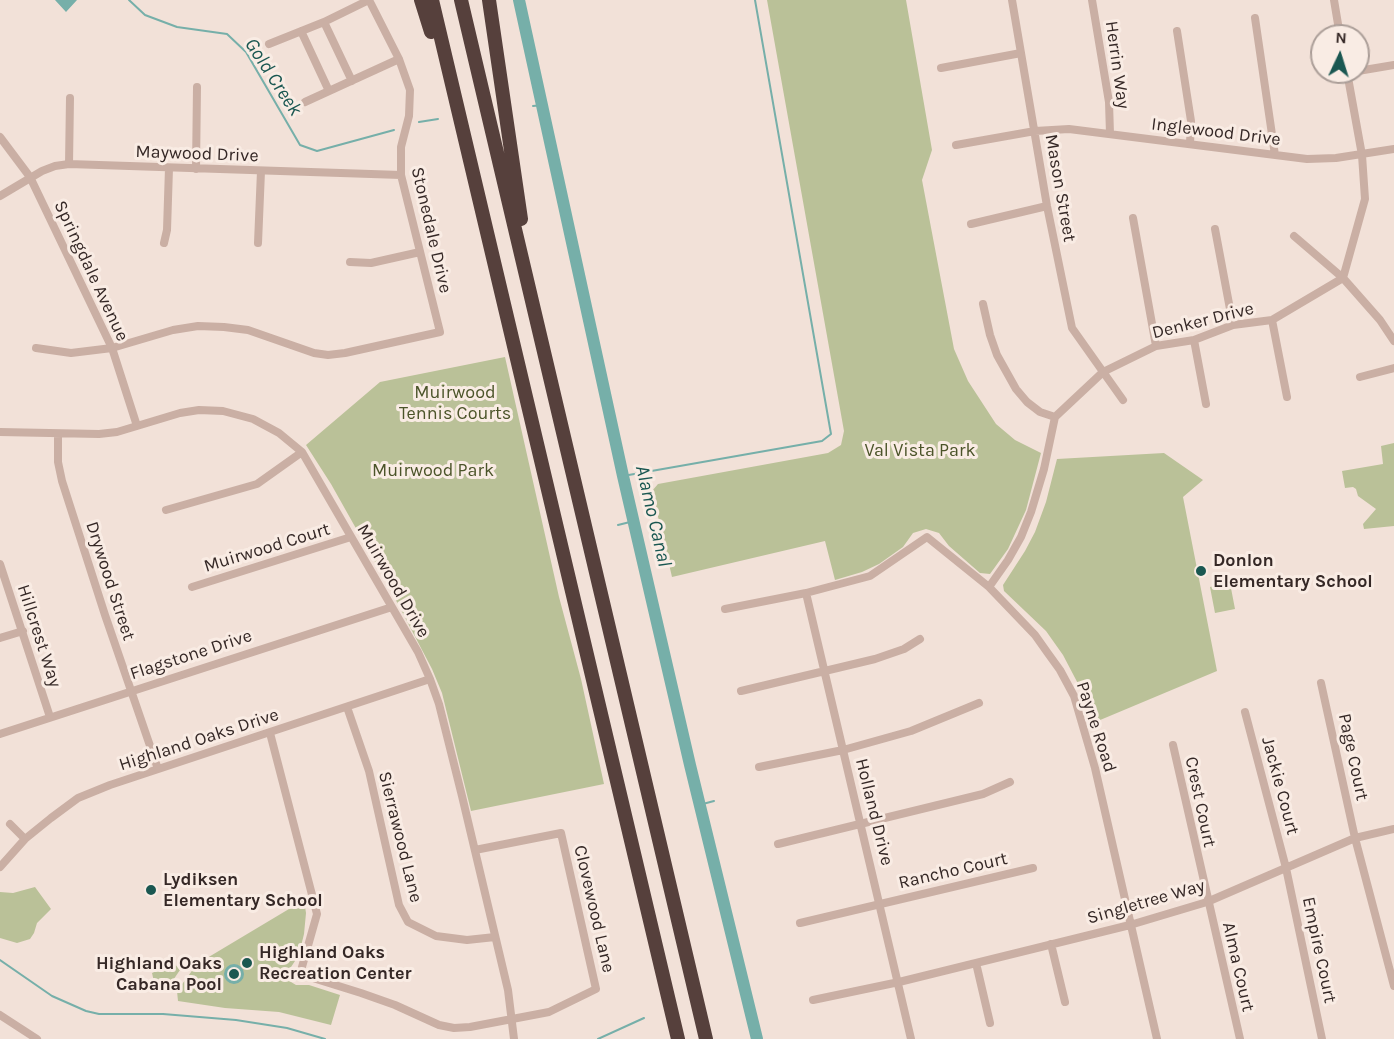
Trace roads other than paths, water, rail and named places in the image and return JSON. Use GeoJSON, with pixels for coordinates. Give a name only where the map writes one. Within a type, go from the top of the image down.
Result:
{"type":"FeatureCollection","features":[{"type":"Feature","properties":{"kind":"highway"},"geometry":{"type":"LineString","coordinates":[[421,0],[436,55],[448,70]]}},
{"type":"Feature","properties":{"kind":"highway"},"geometry":{"type":"LineString","coordinates":[[432,0],[678,1039]]}},
{"type":"Feature","properties":{"kind":"highway"},"geometry":{"type":"LineString","coordinates":[[461,0],[706,1039]]}},
{"type":"Feature","properties":{"kind":"highway"},"geometry":{"type":"LineString","coordinates":[[489,0],[524,243],[524,268]]}},
{"type":"Feature","properties":{"kind":"street"},"geometry":{"type":"LineString","coordinates":[[269,44],[324,22],[369,0]]}},
{"type":"Feature","properties":{"kind":"street","name":"Stonedale Drive"},"geometry":{"type":"LineString","coordinates":[[112,348],[173,330],[198,326],[248,330],[314,353],[328,355],[440,332],[401,175],[401,147],[411,103],[408,80],[369,0]]}},
{"type":"Feature","properties":{"kind":"street","name":"Mason Street"},"geometry":{"type":"LineString","coordinates":[[1012,0],[1047,206],[1072,328],[1123,400]]}},
{"type":"Feature","properties":{"kind":"street","name":"Herrin Way"},"geometry":{"type":"LineString","coordinates":[[1092,0],[1108,102],[1110,134]]}},
{"type":"Feature","properties":{"kind":"street"},"geometry":{"type":"LineString","coordinates":[[1334,0],[1338,24]]}},
{"type":"Feature","properties":{"kind":"street"},"geometry":{"type":"LineString","coordinates":[[1255,18],[1275,155]]}},
{"type":"Feature","properties":{"kind":"street"},"geometry":{"type":"LineString","coordinates":[[324,22],[352,81]]}},
{"type":"Feature","properties":{"kind":"street"},"geometry":{"type":"LineString","coordinates":[[301,31],[329,91]]}},
{"type":"Feature","properties":{"kind":"street"},"geometry":{"type":"LineString","coordinates":[[1177,31],[1191,121],[1190,144]]}},
{"type":"Feature","properties":{"kind":"street"},"geometry":{"type":"LineString","coordinates":[[940,68],[1022,53]]}},
{"type":"Feature","properties":{"kind":"street"},"geometry":{"type":"LineString","coordinates":[[305,102],[399,59]]}},
{"type":"Feature","properties":{"kind":"street"},"geometry":{"type":"LineString","coordinates":[[1370,69],[1394,65]]}},
{"type":"Feature","properties":{"kind":"street"},"geometry":{"type":"LineString","coordinates":[[1343,278],[1365,199],[1353,84]]}},
{"type":"Feature","properties":{"kind":"street"},"geometry":{"type":"LineString","coordinates":[[195,169],[197,87]]}},
{"type":"Feature","properties":{"kind":"street"},"geometry":{"type":"LineString","coordinates":[[69,164],[70,98]]}},
{"type":"Feature","properties":{"kind":"street","name":"Inglewood Drive"},"geometry":{"type":"LineString","coordinates":[[956,145],[1035,131],[1069,129],[1322,160],[1394,149]]}},
{"type":"Feature","properties":{"kind":"street","name":"Springdale Avenue"},"geometry":{"type":"LineString","coordinates":[[0,137],[30,177],[112,348],[137,426]]}},
{"type":"Feature","properties":{"kind":"street","name":"Maywood Drive"},"geometry":{"type":"LineString","coordinates":[[0,196],[30,177],[55,166],[69,164],[401,175]]}},
{"type":"Feature","properties":{"kind":"street"},"geometry":{"type":"LineString","coordinates":[[164,243],[167,230],[169,168]]}},
{"type":"Feature","properties":{"kind":"street"},"geometry":{"type":"LineString","coordinates":[[258,243],[261,171]]}},
{"type":"Feature","properties":{"kind":"street"},"geometry":{"type":"LineString","coordinates":[[971,224],[1047,206]]}},
{"type":"Feature","properties":{"kind":"street"},"geometry":{"type":"LineString","coordinates":[[1133,218],[1156,346]]}},
{"type":"Feature","properties":{"kind":"street"},"geometry":{"type":"LineString","coordinates":[[1215,229],[1233,325]]}},
{"type":"Feature","properties":{"kind":"street"},"geometry":{"type":"LineString","coordinates":[[1294,236],[1343,278],[1380,320],[1394,341]]}},
{"type":"Feature","properties":{"kind":"street"},"geometry":{"type":"LineString","coordinates":[[350,262],[370,263],[420,252]]}},
{"type":"Feature","properties":{"kind":"street","name":"Denker Drive"},"geometry":{"type":"LineString","coordinates":[[1055,417],[1103,372],[1156,346],[1194,340],[1233,325],[1272,320],[1343,278]]}},
{"type":"Feature","properties":{"kind":"street"},"geometry":{"type":"LineString","coordinates":[[983,304],[997,355],[1016,389],[1040,412],[1055,417],[1044,469],[1031,512],[1017,545],[989,587]]}},
{"type":"Feature","properties":{"kind":"street"},"geometry":{"type":"LineString","coordinates":[[1272,320],[1287,397]]}},
{"type":"Feature","properties":{"kind":"street"},"geometry":{"type":"LineString","coordinates":[[1194,340],[1206,404]]}},
{"type":"Feature","properties":{"kind":"street"},"geometry":{"type":"LineString","coordinates":[[36,348],[71,353],[112,348]]}},
{"type":"Feature","properties":{"kind":"street"},"geometry":{"type":"LineString","coordinates":[[1360,377],[1394,368]]}},
{"type":"Feature","properties":{"kind":"street","name":"Muirwood Drive"},"geometry":{"type":"LineString","coordinates":[[0,432],[99,434],[117,432],[180,413],[199,410],[223,411],[253,419],[279,433],[302,452],[392,607],[430,679],[439,704],[508,990],[514,1039]]}},
{"type":"Feature","properties":{"kind":"street","name":"Drywood Street"},"geometry":{"type":"LineString","coordinates":[[58,434],[58,462],[62,481],[158,769]]}},
{"type":"Feature","properties":{"kind":"street"},"geometry":{"type":"LineString","coordinates":[[166,510],[257,484],[302,452]]}},
{"type":"Feature","properties":{"kind":"street","name":"Muirwood Court"},"geometry":{"type":"LineString","coordinates":[[192,587],[351,537]]}},
{"type":"Feature","properties":{"kind":"street","name":"Payne Road"},"geometry":{"type":"LineString","coordinates":[[806,593],[870,576],[927,537],[989,587],[1035,635],[1060,670],[1074,696],[1095,768],[1157,1039]]}},
{"type":"Feature","properties":{"kind":"street","name":"Hillcrest Way"},"geometry":{"type":"LineString","coordinates":[[0,564],[50,717]]}},
{"type":"Feature","properties":{"kind":"street"},"geometry":{"type":"LineString","coordinates":[[724,609],[806,593]]}},
{"type":"Feature","properties":{"kind":"street","name":"Holland Drive"},"geometry":{"type":"LineString","coordinates":[[806,593],[911,1039]]}},
{"type":"Feature","properties":{"kind":"street","name":"Flagstone Drive"},"geometry":{"type":"LineString","coordinates":[[0,734],[392,607]]}},
{"type":"Feature","properties":{"kind":"street"},"geometry":{"type":"LineString","coordinates":[[0,638],[23,632]]}},
{"type":"Feature","properties":{"kind":"street"},"geometry":{"type":"LineString","coordinates":[[741,691],[874,658],[904,648],[920,639]]}},
{"type":"Feature","properties":{"kind":"street","name":"Highland Oaks Drive"},"geometry":{"type":"LineString","coordinates":[[0,867],[25,839],[78,798],[110,785],[430,679]]}},
{"type":"Feature","properties":{"kind":"street","name":"Page Court"},"geometry":{"type":"LineString","coordinates":[[1321,683],[1355,838],[1394,986]]}},
{"type":"Feature","properties":{"kind":"street"},"geometry":{"type":"LineString","coordinates":[[759,767],[843,750],[912,731],[979,703]]}},
{"type":"Feature","properties":{"kind":"street","name":"Sierrawood Lane"},"geometry":{"type":"LineString","coordinates":[[347,707],[369,771],[399,905],[408,922],[436,936],[467,940],[495,937]]}},
{"type":"Feature","properties":{"kind":"street","name":"Jackie Court"},"geometry":{"type":"LineString","coordinates":[[1245,712],[1286,868]]}},
{"type":"Feature","properties":{"kind":"street"},"geometry":{"type":"LineString","coordinates":[[270,733],[317,914],[300,974],[373,997],[439,1025],[470,1028],[512,1019]]}},
{"type":"Feature","properties":{"kind":"street","name":"Crest Court"},"geometry":{"type":"LineString","coordinates":[[1173,745],[1207,902]]}},
{"type":"Feature","properties":{"kind":"street"},"geometry":{"type":"LineString","coordinates":[[778,844],[983,794],[1010,782]]}},
{"type":"Feature","properties":{"kind":"street"},"geometry":{"type":"LineString","coordinates":[[9,824],[25,839]]}},
{"type":"Feature","properties":{"kind":"street","name":"Singletree Way"},"geometry":{"type":"LineString","coordinates":[[813,1000],[899,982],[1130,925],[1207,902],[1355,838],[1394,829]]}},
{"type":"Feature","properties":{"kind":"street","name":"Clovewood Lane"},"geometry":{"type":"LineString","coordinates":[[475,850],[561,833],[594,978],[596,989],[549,1012],[512,1019]]}},
{"type":"Feature","properties":{"kind":"street","name":"Rancho Court"},"geometry":{"type":"LineString","coordinates":[[800,923],[1033,868]]}},
{"type":"Feature","properties":{"kind":"street","name":"Empire Court"},"geometry":{"type":"LineString","coordinates":[[1286,868],[1322,1039]]}},
{"type":"Feature","properties":{"kind":"street","name":"Alma Court"},"geometry":{"type":"LineString","coordinates":[[1207,902],[1240,1039]]}},
{"type":"Feature","properties":{"kind":"street"},"geometry":{"type":"LineString","coordinates":[[1051,944],[1065,1002]]}},
{"type":"Feature","properties":{"kind":"street"},"geometry":{"type":"LineString","coordinates":[[976,963],[990,1023]]}},
{"type":"Feature","properties":{"kind":"street"},"geometry":{"type":"LineString","coordinates":[[0,1015],[37,1039]]}},
{"type":"Feature","properties":{"kind":"water"},"geometry":{"type":"Polygon","coordinates":[[[55,0],[77,0],[66,12],[55,0]]]}},
{"type":"Feature","properties":{"kind":"water","name":"Highland Oaks Cabana Pool"},"geometry":{"type":"Polygon","coordinates":[[[234,964],[241,967],[244,974],[241,981],[234,984],[227,981],[224,974],[227,967],[234,964]]]}},
{"type":"Feature","properties":{"kind":"waterway","name":"Gold Creek"},"geometry":{"type":"LineString","coordinates":[[129,0],[145,15],[177,27],[227,34],[246,52],[300,145],[317,151],[394,130]]}},
{"type":"Feature","properties":{"kind":"waterway","name":"Alamo Canal"},"geometry":{"type":"LineString","coordinates":[[519,0],[623,476],[757,1039]]}},
{"type":"Feature","properties":{"kind":"waterway"},"geometry":{"type":"LineString","coordinates":[[623,476],[822,441],[831,434],[755,0]]}},
{"type":"Feature","properties":{"kind":"waterway","name":"Gold Creek"},"geometry":{"type":"LineString","coordinates":[[533,106],[543,105]]}},
{"type":"Feature","properties":{"kind":"waterway","name":"Gold Creek"},"geometry":{"type":"LineString","coordinates":[[419,122],[438,119]]}},
{"type":"Feature","properties":{"kind":"waterway"},"geometry":{"type":"LineString","coordinates":[[618,525],[634,521]]}},
{"type":"Feature","properties":{"kind":"waterway"},"geometry":{"type":"LineString","coordinates":[[699,805],[714,801]]}},
{"type":"Feature","properties":{"kind":"waterway"},"geometry":{"type":"LineString","coordinates":[[0,960],[52,996],[86,1011],[99,1014],[163,1014],[236,1020],[287,1028],[325,1039]]}},
{"type":"Feature","properties":{"kind":"waterway"},"geometry":{"type":"LineString","coordinates":[[598,1039],[644,1018]]}},
{"type":"Feature","properties":{"kind":"place","name":"Donlon Elementary School"},"geometry":{"type":"Point","coordinates":[1201,571]}},
{"type":"Feature","properties":{"kind":"place","name":"Lydiksen Elementary School"},"geometry":{"type":"Point","coordinates":[151,890]}},
{"type":"Feature","properties":{"kind":"place","name":"Highland Oaks Recreation Center"},"geometry":{"type":"Point","coordinates":[247,963]}},
{"type":"Feature","properties":{"kind":"place","name":"Highland Oaks Cabana Pool"},"geometry":{"type":"Point","coordinates":[234,974]}},
{"type":"Feature","properties":{"kind":"park label","name":"Muirwood Tennis Courts"},"geometry":{"type":"Point","coordinates":[455,403]}},
{"type":"Feature","properties":{"kind":"park label","name":"Val Vista Park"},"geometry":{"type":"Point","coordinates":[920,451]}},
{"type":"Feature","properties":{"kind":"park label","name":"Muirwood Park"},"geometry":{"type":"Point","coordinates":[433,471]}}]}
